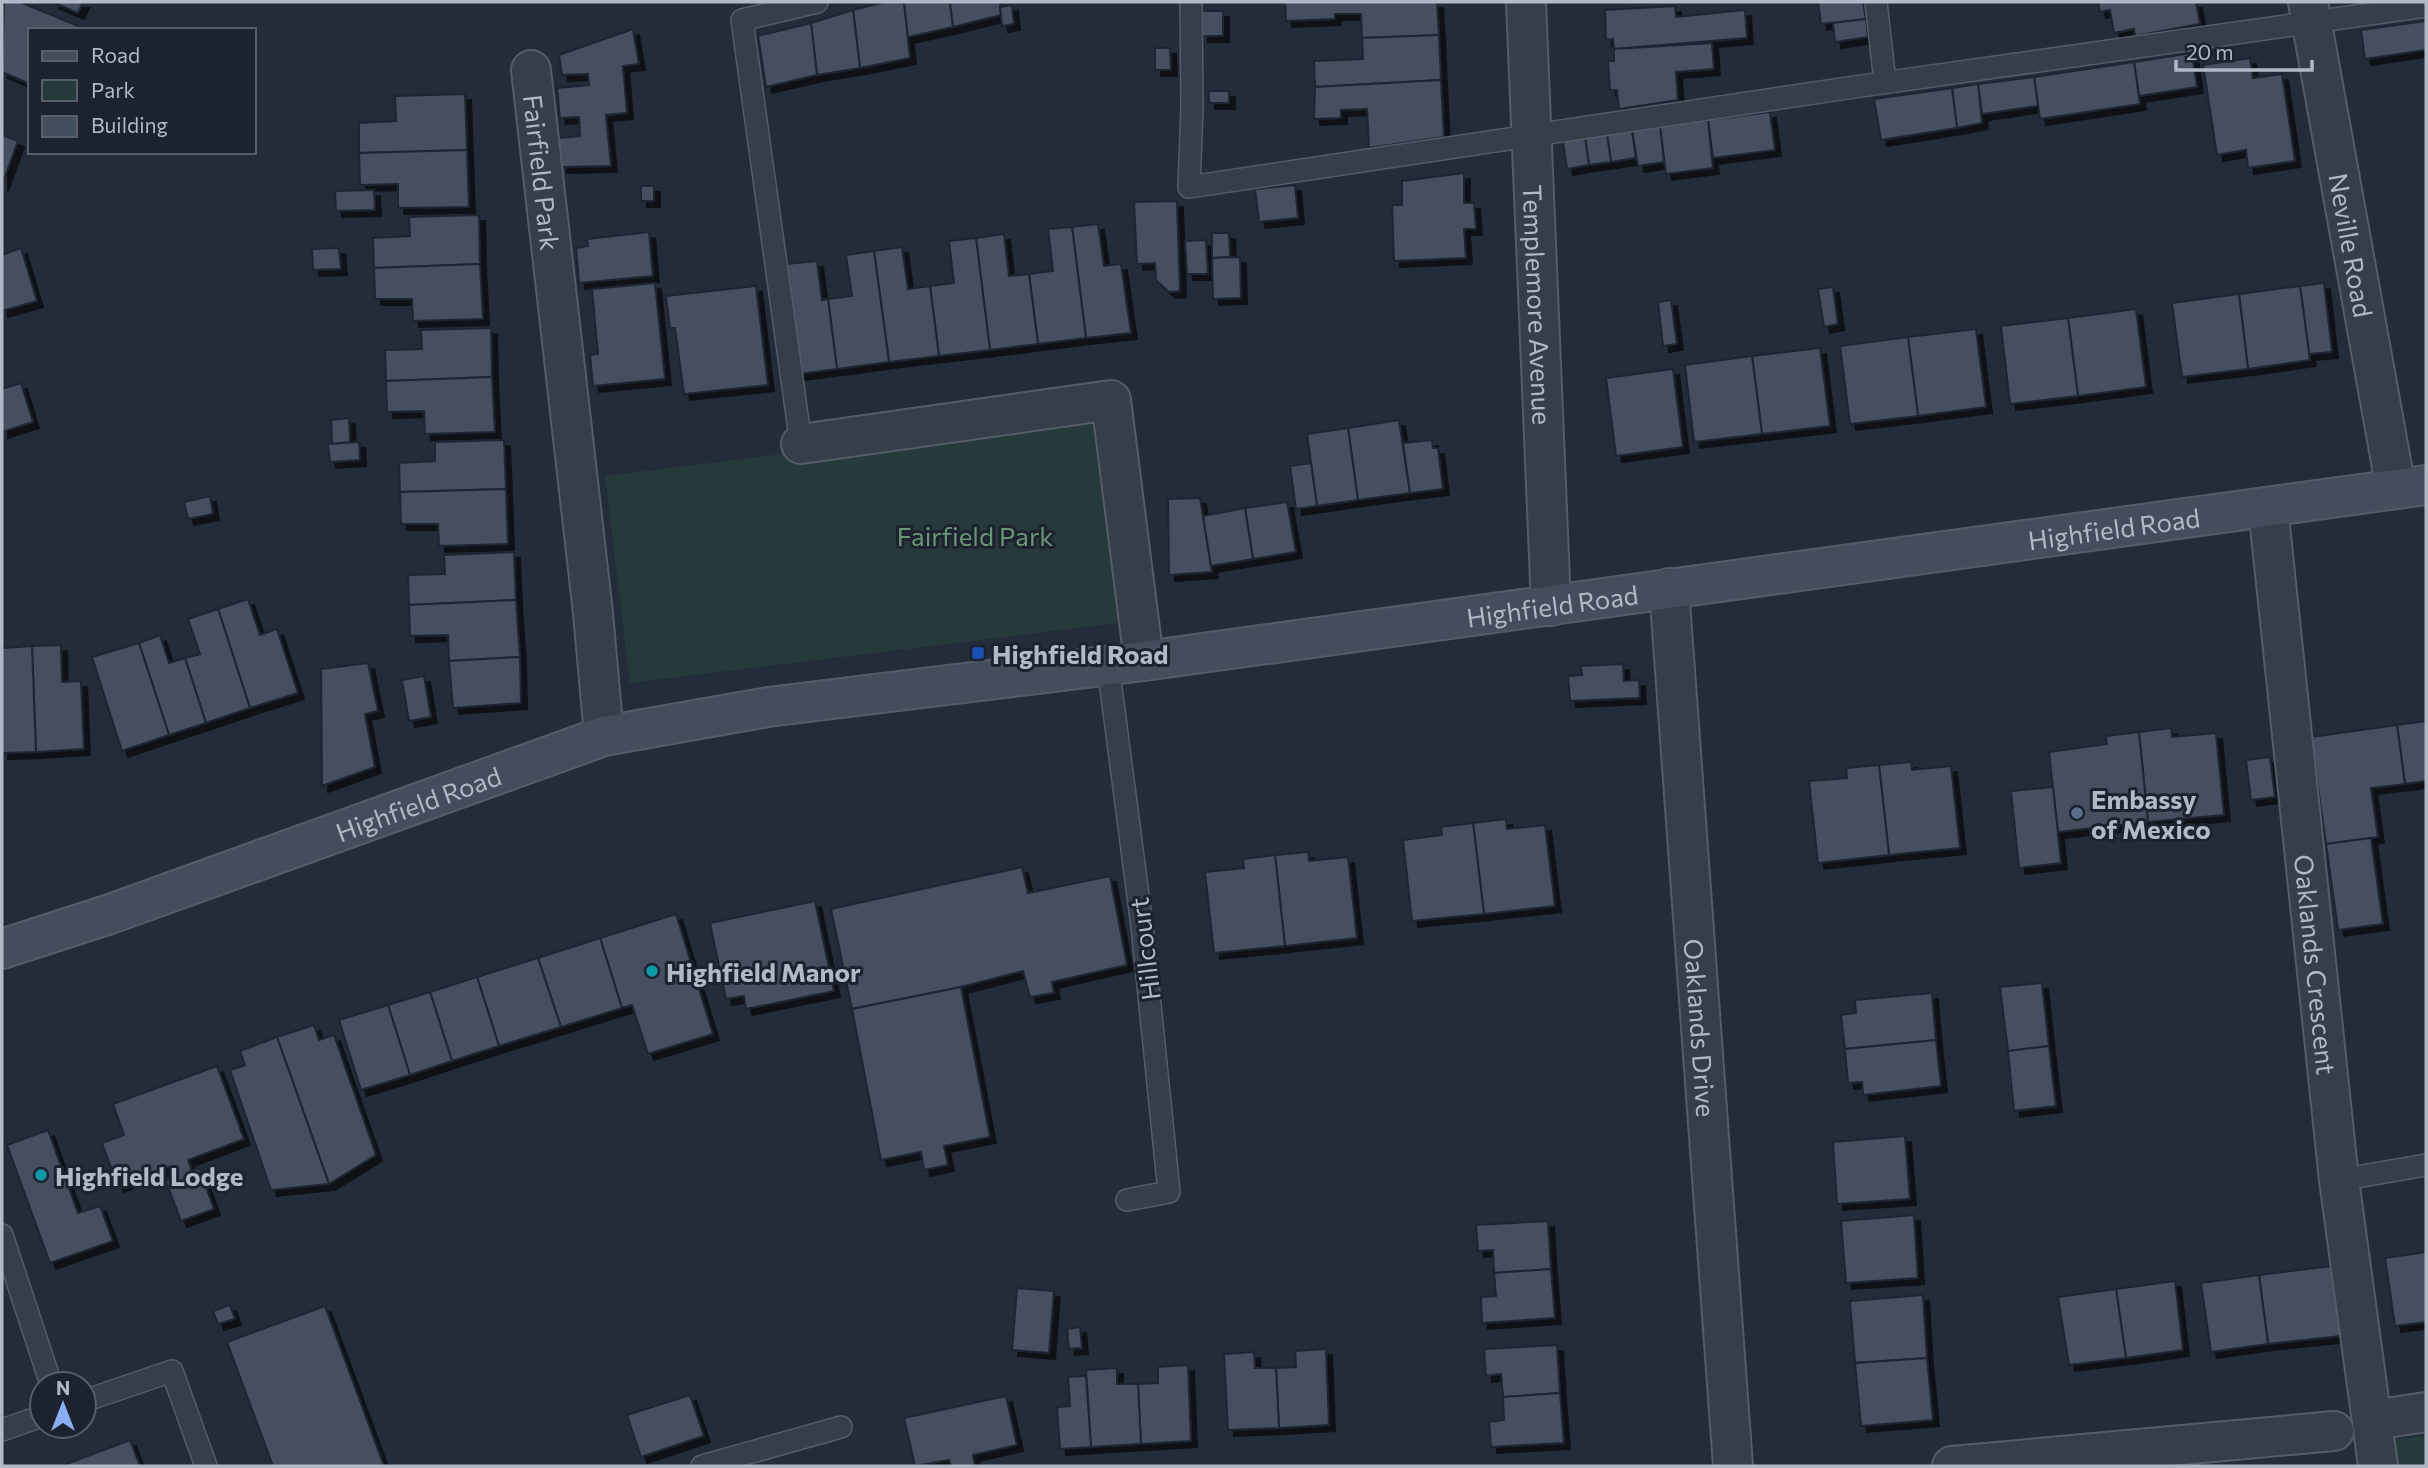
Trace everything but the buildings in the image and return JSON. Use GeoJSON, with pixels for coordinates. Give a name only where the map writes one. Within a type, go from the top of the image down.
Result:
{"type":"FeatureCollection","features":[{"type":"Feature","properties":{"kind":"street","name":"Templemore Avenue"},"geometry":{"type":"LineString","coordinates":[[1525,2],[1534,134],[1551,606]]}},
{"type":"Feature","properties":{"kind":"street","name":"Neville Road"},"geometry":{"type":"LineString","coordinates":[[2309,12],[2411,487]]}},
{"type":"Feature","properties":{"kind":"street","name":"Fairfield Park"},"geometry":{"type":"LineString","coordinates":[[531,70],[593,613],[604,736]]}},
{"type":"Feature","properties":{"kind":"street"},"geometry":{"type":"LineString","coordinates":[[801,444],[1111,401],[1126,663]]}},
{"type":"Feature","properties":{"kind":"street","name":"Highfield Road"},"geometry":{"type":"LineString","coordinates":[[2,949],[110,914],[604,736],[768,707],[1126,663],[2411,487]]}},
{"type":"Feature","properties":{"kind":"street","name":"Oaklands Crescent"},"geometry":{"type":"LineString","coordinates":[[2267,507],[2339,1180],[2378,1466]]}},
{"type":"Feature","properties":{"kind":"street","name":"Oaklands Drive"},"geometry":{"type":"LineString","coordinates":[[1669,588],[1733,1466]]}},
{"type":"Feature","properties":{"kind":"street"},"geometry":{"type":"LineString","coordinates":[[2373,1420],[2426,1412]]}},
{"type":"Feature","properties":{"kind":"street"},"geometry":{"type":"LineString","coordinates":[[1952,1466],[2334,1431]]}},
{"type":"Feature","properties":{"kind":"lane"},"geometry":{"type":"LineString","coordinates":[[801,444],[742,20],[817,2]]}},
{"type":"Feature","properties":{"kind":"lane"},"geometry":{"type":"LineString","coordinates":[[1191,2],[1189,187],[1885,82],[2309,12],[2426,6]]}},
{"type":"Feature","properties":{"kind":"lane"},"geometry":{"type":"LineString","coordinates":[[1876,2],[1885,82]]}},
{"type":"Feature","properties":{"kind":"lane","name":"Hillcourt"},"geometry":{"type":"LineString","coordinates":[[1126,663],[1142,926],[1169,1192],[1128,1199]]}},
{"type":"Feature","properties":{"kind":"lane"},"geometry":{"type":"LineString","coordinates":[[2339,1180],[2426,1165]]}},
{"type":"Feature","properties":{"kind":"lane"},"geometry":{"type":"LineString","coordinates":[[2,1235],[46,1370]]}},
{"type":"Feature","properties":{"kind":"lane"},"geometry":{"type":"LineString","coordinates":[[98,1396],[172,1371],[206,1466]]}},
{"type":"Feature","properties":{"kind":"lane"},"geometry":{"type":"LineString","coordinates":[[2,1430],[28,1421]]}},
{"type":"Feature","properties":{"kind":"lane"},"geometry":{"type":"LineString","coordinates":[[702,1466],[841,1427]]}},
{"type":"Feature","properties":{"kind":"green space","name":"Fairfield Park"},"geometry":{"type":"Polygon","coordinates":[[[1102,414],[1127,622],[630,683],[605,476],[1102,414]]]}},
{"type":"Feature","properties":{"kind":"green space"},"geometry":{"type":"Polygon","coordinates":[[[2426,1436],[2426,1466],[2386,1466],[2382,1441],[2426,1436]]]}},
{"type":"Feature","properties":{"kind":"place","name":"Highfield Road"},"geometry":{"type":"Point","coordinates":[978,653]}},
{"type":"Feature","properties":{"kind":"place","name":"Embassy of Mexico"},"geometry":{"type":"Point","coordinates":[2077,813]}},
{"type":"Feature","properties":{"kind":"place","name":"Highfield Manor"},"geometry":{"type":"Point","coordinates":[652,971]}},
{"type":"Feature","properties":{"kind":"place","name":"Highfield Lodge"},"geometry":{"type":"Point","coordinates":[41,1175]}}]}
